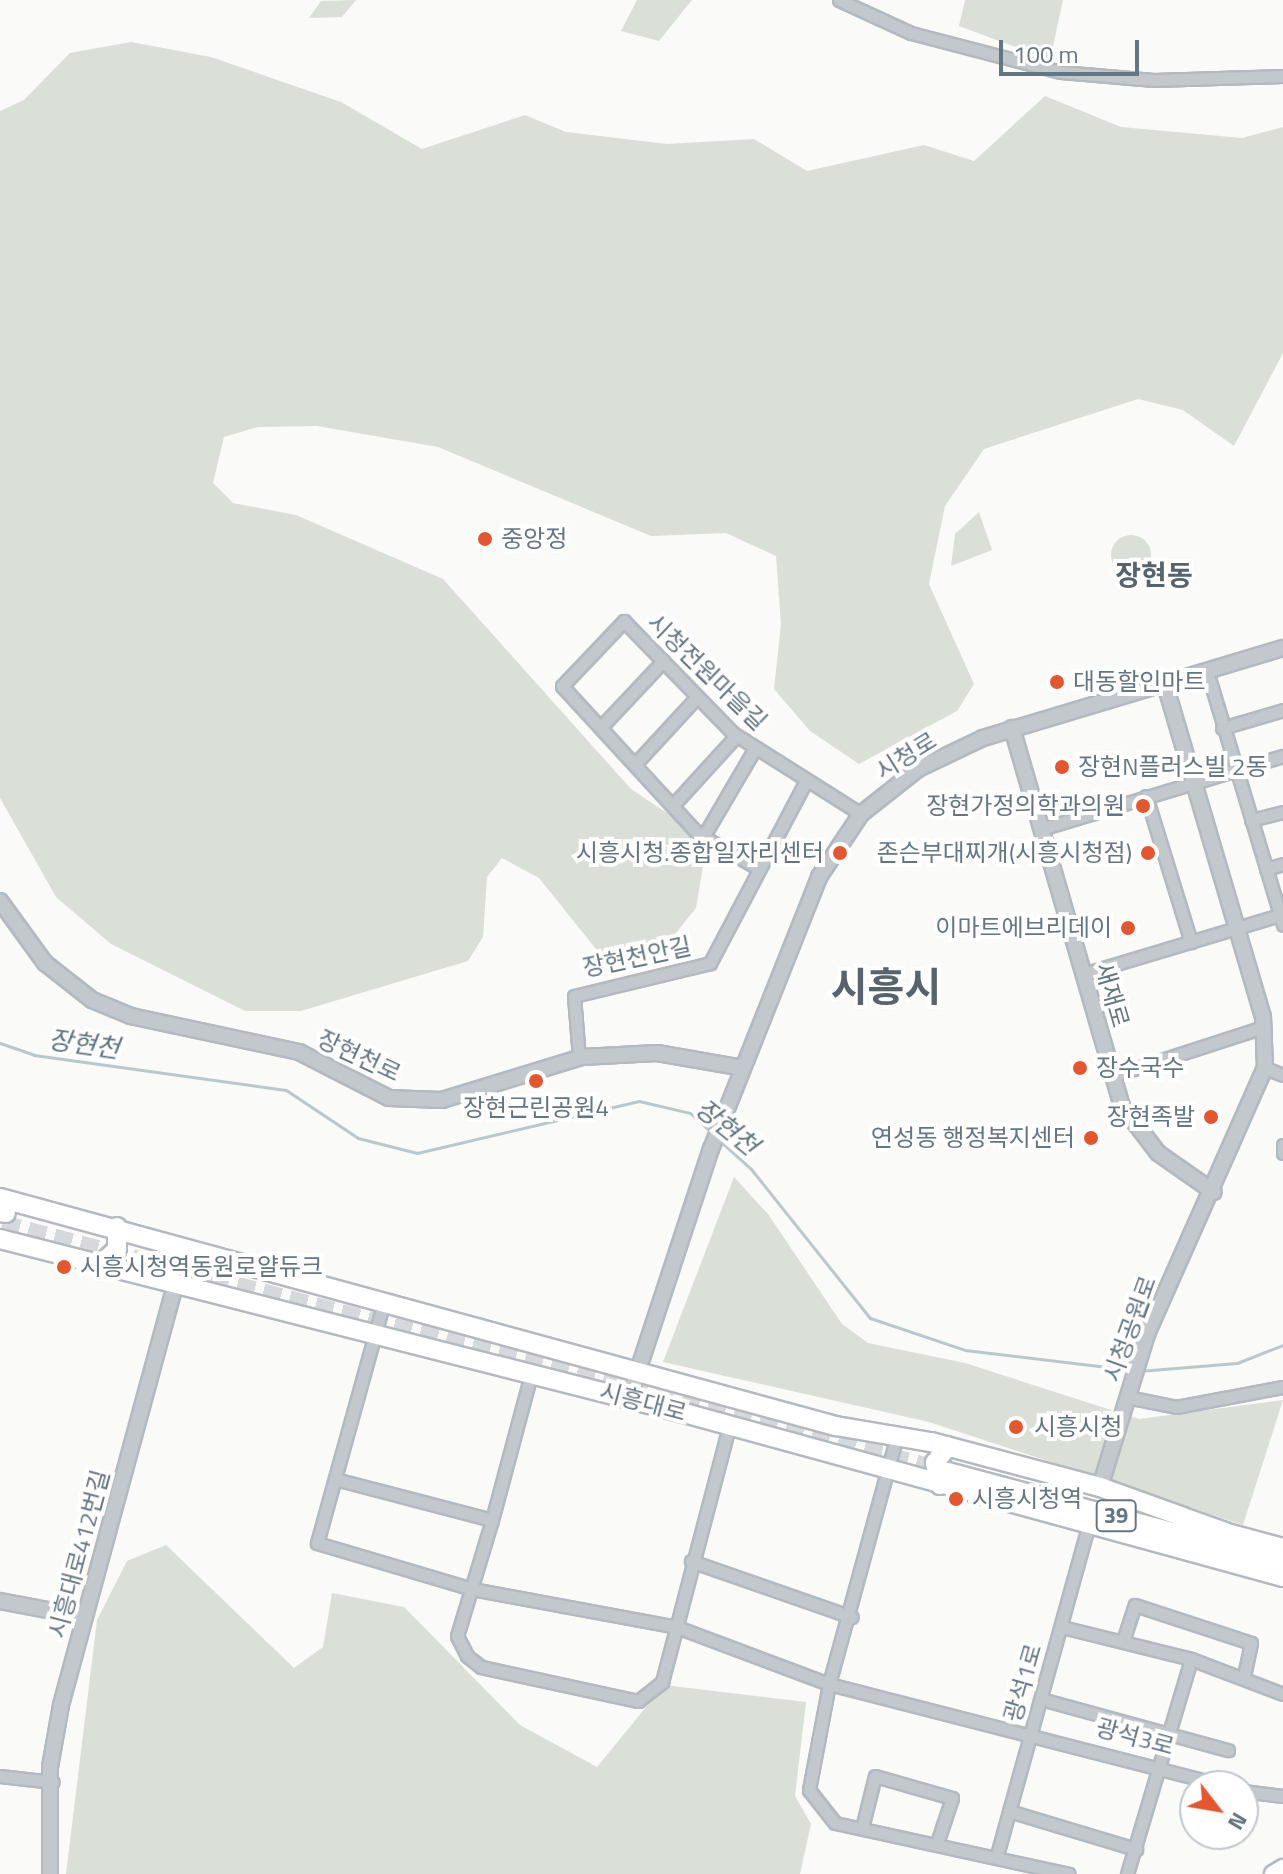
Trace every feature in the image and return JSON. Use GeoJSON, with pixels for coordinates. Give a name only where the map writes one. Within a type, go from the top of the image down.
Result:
{"type":"FeatureCollection","features":[{"type":"Feature","properties":{"kind":"main road","name":"시흥대로"},"geometry":{"type":"LineString","coordinates":[[1,1218],[117,1227],[185,1250],[383,1305],[637,1370],[836,1426],[896,1439],[946,1466],[1089,1523],[1283,1577]]}},
{"type":"Feature","properties":{"kind":"main road","name":"시흥대로"},"geometry":{"type":"LineString","coordinates":[[1,1218],[101,1264],[629,1398],[888,1471],[946,1466],[1100,1487],[1225,1532]]}},
{"type":"Feature","properties":{"kind":"main road"},"geometry":{"type":"LineString","coordinates":[[101,1264],[117,1249],[117,1227]]}},
{"type":"Feature","properties":{"kind":"main road"},"geometry":{"type":"LineString","coordinates":[[827,1453],[840,1441],[836,1426]]}},
{"type":"Feature","properties":{"kind":"main road","name":"시흥대로"},"geometry":{"type":"LineString","coordinates":[[946,1466],[1283,1548]]}},
{"type":"Feature","properties":{"kind":"main road","name":"시흥대로"},"geometry":{"type":"LineString","coordinates":[[946,1466],[1283,1562]]}},
{"type":"Feature","properties":{"kind":"main road"},"geometry":{"type":"LineString","coordinates":[[1273,1874],[1283,1868]]}},
{"type":"Feature","properties":{"kind":"street"},"geometry":{"type":"LineString","coordinates":[[839,0],[911,33],[1061,72],[1154,80],[1283,76]]}},
{"type":"Feature","properties":{"kind":"street","name":"시청전원마을길"},"geometry":{"type":"LineString","coordinates":[[756,867],[703,837],[562,686],[595,646],[624,621],[736,736],[861,814]]}},
{"type":"Feature","properties":{"kind":"street","name":"시청로"},"geometry":{"type":"LineString","coordinates":[[629,1398],[711,1149],[743,1068],[819,877],[861,814],[918,769],[1012,728],[1283,648]]}},
{"type":"Feature","properties":{"kind":"street"},"geometry":{"type":"LineString","coordinates":[[601,727],[663,661]]}},
{"type":"Feature","properties":{"kind":"street"},"geometry":{"type":"LineString","coordinates":[[1083,974],[1237,928],[1282,918],[1207,671]]}},
{"type":"Feature","properties":{"kind":"street"},"geometry":{"type":"LineString","coordinates":[[1165,683],[1264,1027],[1265,1068],[1283,1075]]}},
{"type":"Feature","properties":{"kind":"street"},"geometry":{"type":"LineString","coordinates":[[636,763],[697,697]]}},
{"type":"Feature","properties":{"kind":"street"},"geometry":{"type":"LineString","coordinates":[[1222,728],[1283,710]]}},
{"type":"Feature","properties":{"kind":"street","name":"새재로"},"geometry":{"type":"LineString","coordinates":[[1012,728],[1122,1106],[1158,1153],[1214,1192]]}},
{"type":"Feature","properties":{"kind":"street"},"geometry":{"type":"LineString","coordinates":[[674,804],[736,736]]}},
{"type":"Feature","properties":{"kind":"street"},"geometry":{"type":"LineString","coordinates":[[703,837],[754,750]]}},
{"type":"Feature","properties":{"kind":"street"},"geometry":{"type":"LineString","coordinates":[[1041,829],[1283,756]]}},
{"type":"Feature","properties":{"kind":"street","name":"장현천안길"},"geometry":{"type":"LineString","coordinates":[[579,1058],[574,996],[710,963],[756,867],[806,781]]}},
{"type":"Feature","properties":{"kind":"street"},"geometry":{"type":"LineString","coordinates":[[1146,796],[1191,942]]}},
{"type":"Feature","properties":{"kind":"street"},"geometry":{"type":"LineString","coordinates":[[1251,820],[1283,812]]}},
{"type":"Feature","properties":{"kind":"street"},"geometry":{"type":"LineString","coordinates":[[1266,869],[1283,864]]}},
{"type":"Feature","properties":{"kind":"street","name":"장현천로"},"geometry":{"type":"LineString","coordinates":[[0,901],[45,963],[92,1000],[131,1016],[299,1052],[389,1098],[442,1100],[579,1058],[657,1053],[743,1068]]}},
{"type":"Feature","properties":{"kind":"street"},"geometry":{"type":"LineString","coordinates":[[1112,1076],[1264,1027]]}},
{"type":"Feature","properties":{"kind":"street","name":"시청공원로"},"geometry":{"type":"LineString","coordinates":[[1100,1487],[1147,1334],[1214,1192],[1265,1068]]}},
{"type":"Feature","properties":{"kind":"street","name":"시흥대로412번길"},"geometry":{"type":"LineString","coordinates":[[50,1874],[55,1736],[185,1250]]}},
{"type":"Feature","properties":{"kind":"street"},"geometry":{"type":"LineString","coordinates":[[383,1305],[335,1479],[492,1520]]}},
{"type":"Feature","properties":{"kind":"street"},"geometry":{"type":"LineString","coordinates":[[531,1374],[457,1636],[475,1663],[632,1703],[662,1682],[691,1561],[729,1426]]}},
{"type":"Feature","properties":{"kind":"street"},"geometry":{"type":"LineString","coordinates":[[1129,1392],[1176,1407],[1283,1387]]}},
{"type":"Feature","properties":{"kind":"street"},"geometry":{"type":"LineString","coordinates":[[896,1439],[852,1617],[829,1684],[809,1790],[835,1823],[863,1824],[938,1840],[1069,1874]]}},
{"type":"Feature","properties":{"kind":"street","name":"광석3로"},"geometry":{"type":"LineString","coordinates":[[335,1479],[317,1543],[472,1589],[677,1627],[829,1684],[1031,1731],[1179,1772]]}},
{"type":"Feature","properties":{"kind":"street","name":"광석1로"},"geometry":{"type":"LineString","coordinates":[[997,1855],[1089,1523]]}},
{"type":"Feature","properties":{"kind":"street"},"geometry":{"type":"LineString","coordinates":[[691,1561],[852,1617]]}},
{"type":"Feature","properties":{"kind":"street"},"geometry":{"type":"LineString","coordinates":[[0,1601],[85,1617]]}},
{"type":"Feature","properties":{"kind":"street"},"geometry":{"type":"LineString","coordinates":[[1123,1641],[1135,1605],[1251,1643],[1244,1677]]}},
{"type":"Feature","properties":{"kind":"street"},"geometry":{"type":"LineString","coordinates":[[1062,1627],[1191,1659],[1283,1694]]}},
{"type":"Feature","properties":{"kind":"street"},"geometry":{"type":"LineString","coordinates":[[1127,1874],[1136,1849],[1155,1765],[1191,1659]]}},
{"type":"Feature","properties":{"kind":"street"},"geometry":{"type":"LineString","coordinates":[[1041,1699],[1228,1750]]}},
{"type":"Feature","properties":{"kind":"street"},"geometry":{"type":"LineString","coordinates":[[0,1776],[53,1782]]}},
{"type":"Feature","properties":{"kind":"street"},"geometry":{"type":"LineString","coordinates":[[863,1824],[875,1776],[952,1798],[938,1840]]}},
{"type":"Feature","properties":{"kind":"street"},"geometry":{"type":"LineString","coordinates":[[1259,1793],[1283,1796]]}},
{"type":"Feature","properties":{"kind":"street"},"geometry":{"type":"LineString","coordinates":[[1009,1811],[1136,1849]]}},
{"type":"Feature","properties":{"kind":"shaded area"},"geometry":{"type":"Polygon","coordinates":[[[356,0],[342,17],[309,18],[321,1],[356,0]]]}},
{"type":"Feature","properties":{"kind":"shaded area"},"geometry":{"type":"Polygon","coordinates":[[[637,0],[692,0],[659,41],[621,31],[637,0]]]}},
{"type":"Feature","properties":{"kind":"shaded area"},"geometry":{"type":"Polygon","coordinates":[[[965,0],[1063,0],[1050,60],[959,26],[965,0]]]}},
{"type":"Feature","properties":{"kind":"shaded area"},"geometry":{"type":"Polygon","coordinates":[[[131,42],[211,57],[341,102],[422,149],[525,115],[566,132],[667,144],[754,139],[807,171],[924,145],[974,161],[1045,96],[1121,127],[1242,138],[1283,127],[1283,353],[1234,446],[1183,410],[1138,399],[984,449],[945,506],[929,584],[974,684],[957,711],[859,764],[810,731],[774,689],[781,624],[776,556],[726,533],[651,536],[438,447],[317,426],[258,427],[224,437],[213,483],[233,503],[296,515],[443,579],[631,789],[688,827],[704,860],[696,908],[667,944],[626,966],[600,954],[539,878],[502,858],[487,877],[483,937],[468,961],[301,1011],[245,1011],[111,944],[56,897],[0,798],[0,111],[24,100],[70,53],[131,42]]]}},
{"type":"Feature","properties":{"kind":"shaded area"},"geometry":{"type":"Polygon","coordinates":[[[979,512],[992,550],[951,566],[955,534],[979,512]]]}},
{"type":"Feature","properties":{"kind":"shaded area"},"geometry":{"type":"Polygon","coordinates":[[[1131,535],[1145,541],[1151,555],[1145,569],[1131,575],[1117,569],[1111,555],[1117,541],[1131,535]]]}},
{"type":"Feature","properties":{"kind":"shaded area"},"geometry":{"type":"Polygon","coordinates":[[[734,1177],[768,1214],[842,1324],[868,1343],[965,1363],[1139,1419],[1283,1400],[1243,1525],[929,1422],[663,1362],[734,1177]]]}},
{"type":"Feature","properties":{"kind":"shaded area"},"geometry":{"type":"Polygon","coordinates":[[[166,1545],[294,1668],[323,1647],[332,1593],[404,1607],[520,1725],[597,1767],[664,1685],[806,1702],[795,1796],[811,1824],[800,1874],[66,1874],[97,1620],[127,1561],[166,1545]]]}},
{"type":"Feature","properties":{"kind":"waterway","name":"장현천"},"geometry":{"type":"LineString","coordinates":[[0,1043],[34,1055],[286,1090],[358,1138],[417,1153],[639,1101],[690,1113],[712,1133]]}},
{"type":"Feature","properties":{"kind":"waterway","name":"장현천"},"geometry":{"type":"LineString","coordinates":[[720,1141],[751,1169],[870,1318],[965,1350],[1132,1370]]}},
{"type":"Feature","properties":{"kind":"waterway","name":"장현천"},"geometry":{"type":"LineString","coordinates":[[1139,1371],[1237,1363],[1283,1345]]}},
{"type":"Feature","properties":{"kind":"tunnel"},"geometry":{"type":"LineString","coordinates":[[2,1224],[948,1472]]}},
{"type":"Feature","properties":{"kind":"place","name":"중앙정"},"geometry":{"type":"Point","coordinates":[485,539]}},
{"type":"Feature","properties":{"kind":"place","name":"대동할인마트"},"geometry":{"type":"Point","coordinates":[1057,682]}},
{"type":"Feature","properties":{"kind":"place","name":"장현N플러스빌 2동"},"geometry":{"type":"Point","coordinates":[1062,767]}},
{"type":"Feature","properties":{"kind":"place","name":"장현가정의학과의원"},"geometry":{"type":"Point","coordinates":[1143,806]}},
{"type":"Feature","properties":{"kind":"place","name":"시흥시청.종합일자리센터"},"geometry":{"type":"Point","coordinates":[840,853]}},
{"type":"Feature","properties":{"kind":"place","name":"존슨부대찌개(시흥시청점)"},"geometry":{"type":"Point","coordinates":[1148,853]}},
{"type":"Feature","properties":{"kind":"place","name":"이마트에브리데이"},"geometry":{"type":"Point","coordinates":[1128,928]}},
{"type":"Feature","properties":{"kind":"place","name":"장수국수"},"geometry":{"type":"Point","coordinates":[1080,1068]}},
{"type":"Feature","properties":{"kind":"place","name":"장현근린공원4"},"geometry":{"type":"Point","coordinates":[536,1081]}},
{"type":"Feature","properties":{"kind":"place","name":"장현족발"},"geometry":{"type":"Point","coordinates":[1211,1117]}},
{"type":"Feature","properties":{"kind":"place","name":"연성동 행정복지센터"},"geometry":{"type":"Point","coordinates":[1091,1138]}},
{"type":"Feature","properties":{"kind":"place","name":"시흥시청역동원로얄듀크"},"geometry":{"type":"Point","coordinates":[64,1267]}},
{"type":"Feature","properties":{"kind":"place","name":"시흥시청"},"geometry":{"type":"Point","coordinates":[1016,1427]}},
{"type":"Feature","properties":{"kind":"place","name":"시흥시청역"},"geometry":{"type":"Point","coordinates":[956,1499]}},
{"type":"Feature","properties":{"kind":"district","name":"장현동"},"geometry":{"type":"Point","coordinates":[1154,575]}},
{"type":"Feature","properties":{"kind":"district","name":"시흥시"},"geometry":{"type":"Point","coordinates":[886,987]}}]}
